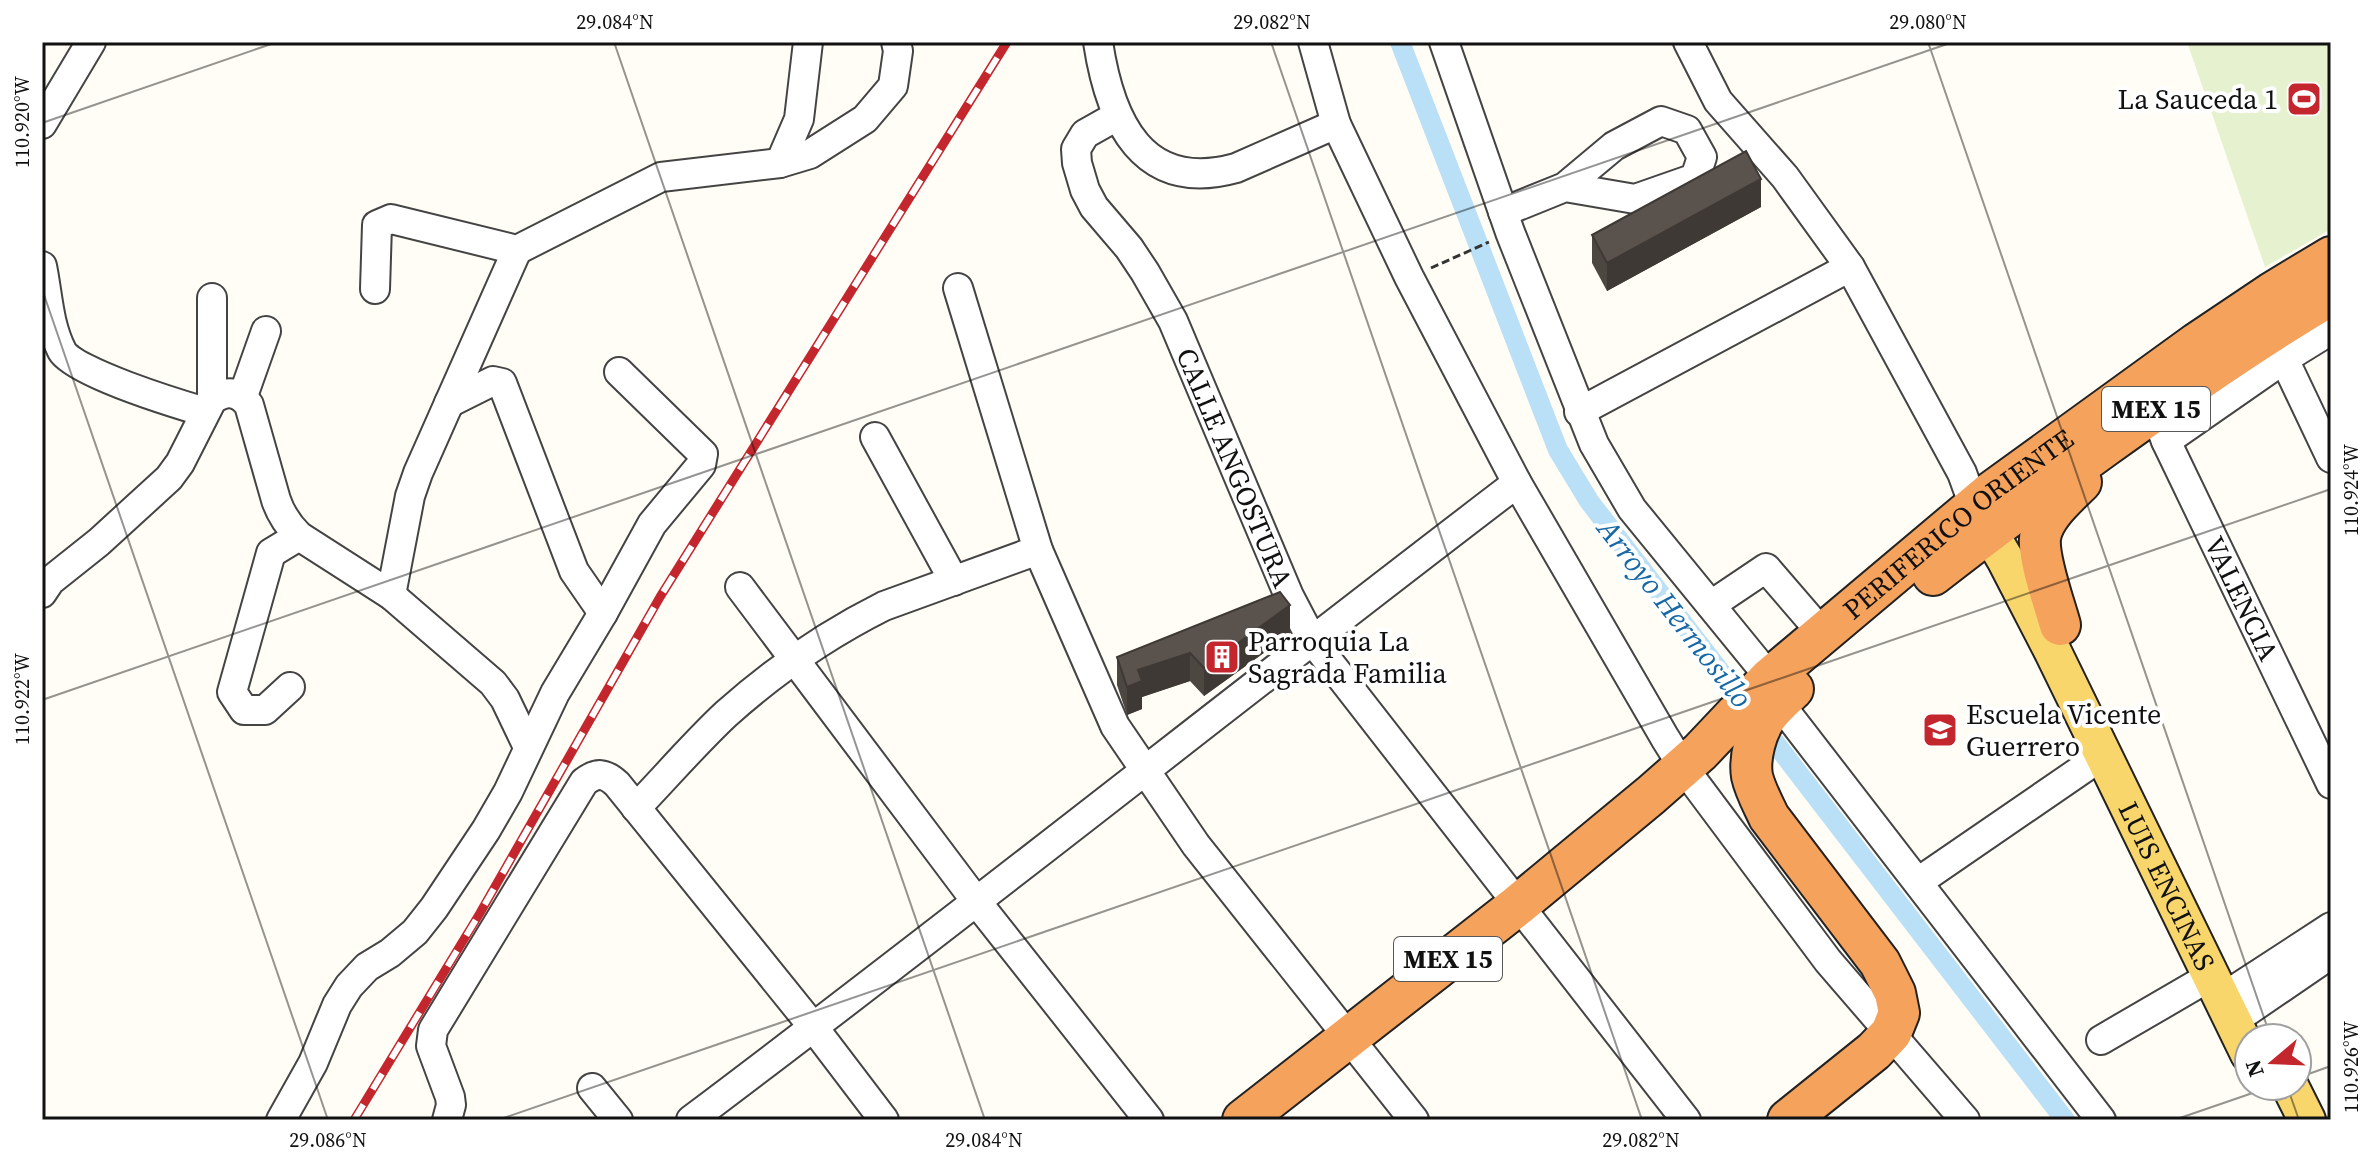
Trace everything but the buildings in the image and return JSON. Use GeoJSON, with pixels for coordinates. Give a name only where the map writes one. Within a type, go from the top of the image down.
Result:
{"type":"FeatureCollection","features":[{"type":"Feature","properties":{"kind":"highway","name":"PERIFERICO ORIENTE"},"geometry":{"type":"LineString","coordinates":[[1757,710],[1822,633],[1984,505],[2197,343],[2331,257]]}},
{"type":"Feature","properties":{"kind":"highway","name":"PERIFERICO ORIENTE"},"geometry":{"type":"LineString","coordinates":[[1757,710],[1794,688],[1984,505],[2152,425],[2214,368],[2331,295]]}},
{"type":"Feature","properties":{"kind":"highway"},"geometry":{"type":"LineString","coordinates":[[2060,625],[2041,554],[2040,536],[2049,517],[2152,425]]}},
{"type":"Feature","properties":{"kind":"highway"},"geometry":{"type":"LineString","coordinates":[[1757,710],[1752,775],[1759,797],[1769,817],[1880,963],[1895,993],[1899,1013],[1891,1033],[1874,1051],[1788,1120]]}},
{"type":"Feature","properties":{"kind":"highway","name":"MEX 15"},"geometry":{"type":"LineString","coordinates":[[1243,1120],[1518,905],[1683,767],[1757,710]]}},
{"type":"Feature","properties":{"kind":"main road"},"geometry":{"type":"LineString","coordinates":[[1984,505],[2020,545],[2238,1004]]}},
{"type":"Feature","properties":{"kind":"main road","name":"LUIS ENCINAS"},"geometry":{"type":"LineString","coordinates":[[1984,505],[2005,559],[2103,755],[2238,1004]]}},
{"type":"Feature","properties":{"kind":"main road"},"geometry":{"type":"LineString","coordinates":[[2298,1102],[2307,1120]]}},
{"type":"Feature","properties":{"kind":"street"},"geometry":{"type":"LineString","coordinates":[[780,163],[799,119],[808,42]]}},
{"type":"Feature","properties":{"kind":"street"},"geometry":{"type":"LineString","coordinates":[[391,595],[410,496],[418,473],[517,250],[661,177],[780,163],[810,154],[865,119],[893,86],[898,51],[896,42]]}},
{"type":"Feature","properties":{"kind":"street"},"geometry":{"type":"LineString","coordinates":[[1098,42],[1108,91],[1117,116],[1129,136],[1166,167],[1186,174],[1219,173],[1236,168],[1336,124]]}},
{"type":"Feature","properties":{"kind":"street"},"geometry":{"type":"LineString","coordinates":[[1313,42],[1336,124],[1409,277],[1517,483],[1683,767],[1828,961],[1965,1120]]}},
{"type":"Feature","properties":{"kind":"street"},"geometry":{"type":"LineString","coordinates":[[1444,42],[1503,212],[1579,412],[1600,456],[1632,509],[1711,605],[1757,710],[1918,882],[2101,1120]]}},
{"type":"Feature","properties":{"kind":"street"},"geometry":{"type":"LineString","coordinates":[[1688,42],[1718,101],[1785,177],[1850,267],[1984,505]]}},
{"type":"Feature","properties":{"kind":"street"},"geometry":{"type":"LineString","coordinates":[[42,124],[84,44]]}},
{"type":"Feature","properties":{"kind":"street","name":"CALLE ANGOSTURA"},"geometry":{"type":"LineString","coordinates":[[1117,116],[1085,134],[1076,149],[1085,190],[1094,207],[1129,248],[1173,321],[1289,596],[1312,640],[1686,1120]]}},
{"type":"Feature","properties":{"kind":"street"},"geometry":{"type":"LineString","coordinates":[[1503,212],[1565,187]]}},
{"type":"Feature","properties":{"kind":"street"},"geometry":{"type":"LineString","coordinates":[[375,289],[377,225],[391,219],[517,250]]}},
{"type":"Feature","properties":{"kind":"street"},"geometry":{"type":"LineString","coordinates":[[42,266],[49,318],[64,355],[116,383],[208,406]]}},
{"type":"Feature","properties":{"kind":"street"},"geometry":{"type":"LineString","coordinates":[[1579,412],[1850,267]]}},
{"type":"Feature","properties":{"kind":"street"},"geometry":{"type":"LineString","coordinates":[[958,288],[1038,550],[1115,726],[1196,845],[1414,1120]]}},
{"type":"Feature","properties":{"kind":"street"},"geometry":{"type":"LineString","coordinates":[[208,406],[212,298]]}},
{"type":"Feature","properties":{"kind":"street"},"geometry":{"type":"LineString","coordinates":[[2152,425],[2284,359],[2331,330]]}},
{"type":"Feature","properties":{"kind":"street"},"geometry":{"type":"LineString","coordinates":[[243,396],[266,331]]}},
{"type":"Feature","properties":{"kind":"street"},"geometry":{"type":"LineString","coordinates":[[2284,359],[2331,458]]}},
{"type":"Feature","properties":{"kind":"street"},"geometry":{"type":"LineString","coordinates":[[281,1120],[313,1063],[337,1005],[349,986],[367,967],[402,944],[434,908],[486,830],[508,792],[555,693],[652,524],[701,465],[703,454],[619,372]]}},
{"type":"Feature","properties":{"kind":"street"},"geometry":{"type":"LineString","coordinates":[[449,403],[493,381],[502,383],[574,571],[603,613]]}},
{"type":"Feature","properties":{"kind":"street"},"geometry":{"type":"LineString","coordinates":[[42,593],[50,581],[99,542],[169,478],[180,463],[208,406],[221,394],[234,393],[243,396],[249,405],[281,513],[299,536],[391,595],[493,683],[505,699],[528,747]]}},
{"type":"Feature","properties":{"kind":"street","name":"VALENCIA"},"geometry":{"type":"LineString","coordinates":[[2152,425],[2331,784]]}},
{"type":"Feature","properties":{"kind":"street"},"geometry":{"type":"LineString","coordinates":[[875,437],[954,581]]}},
{"type":"Feature","properties":{"kind":"street"},"geometry":{"type":"LineString","coordinates":[[691,1120],[1517,483]]}},
{"type":"Feature","properties":{"kind":"street"},"geometry":{"type":"LineString","coordinates":[[290,687],[265,710],[244,710],[232,692],[271,553],[299,536]]}},
{"type":"Feature","properties":{"kind":"street"},"geometry":{"type":"LineString","coordinates":[[636,808],[727,713],[794,660],[884,606],[1038,550]]}},
{"type":"Feature","properties":{"kind":"street"},"geometry":{"type":"LineString","coordinates":[[1711,605],[1766,568],[1822,633]]}},
{"type":"Feature","properties":{"kind":"street"},"geometry":{"type":"LineString","coordinates":[[740,587],[976,901],[1149,1120]]}},
{"type":"Feature","properties":{"kind":"street"},"geometry":{"type":"LineString","coordinates":[[1261,608],[1289,596]]}},
{"type":"Feature","properties":{"kind":"street"},"geometry":{"type":"LineString","coordinates":[[1095,683],[1123,671]]}},
{"type":"Feature","properties":{"kind":"street"},"geometry":{"type":"LineString","coordinates":[[1918,882],[2103,755]]}},
{"type":"Feature","properties":{"kind":"street"},"geometry":{"type":"LineString","coordinates":[[447,1120],[450,1097],[431,1046],[433,1030],[584,782],[592,775],[602,774],[609,777],[636,808],[814,1028],[884,1120]]}},
{"type":"Feature","properties":{"kind":"street"},"geometry":{"type":"LineString","coordinates":[[2238,1004],[2331,927]]}},
{"type":"Feature","properties":{"kind":"street"},"geometry":{"type":"LineString","coordinates":[[2101,1040],[2238,1004],[2331,954]]}},
{"type":"Feature","properties":{"kind":"street"},"geometry":{"type":"LineString","coordinates":[[592,1088],[618,1120]]}},
{"type":"Feature","properties":{"kind":"path"},"geometry":{"type":"LineString","coordinates":[[1442,263],[1495,239]]}},
{"type":"Feature","properties":{"kind":"green space"},"geometry":{"type":"Polygon","coordinates":[[[2187,42],[2331,42],[2331,229],[2265,267],[2187,42]]]}},
{"type":"Feature","properties":{"kind":"waterway","name":"Arroyo Hermosillo"},"geometry":{"type":"LineString","coordinates":[[1400,42],[1558,450],[1589,501],[2065,1120]]}},
{"type":"Feature","properties":{"kind":"railway"},"geometry":{"type":"LineString","coordinates":[[354,1120],[480,913],[660,597],[1007,42]]}},
{"type":"Feature","properties":{"kind":"place","name":"La Sauceda 1"},"geometry":{"type":"Point","coordinates":[2304,99]}},
{"type":"Feature","properties":{"kind":"place","name":"Parroquia La Sagrada Familia"},"geometry":{"type":"Point","coordinates":[1222,657]}},
{"type":"Feature","properties":{"kind":"place","name":"Escuela Vicente Guerrero"},"geometry":{"type":"Point","coordinates":[1940,730]}}]}
